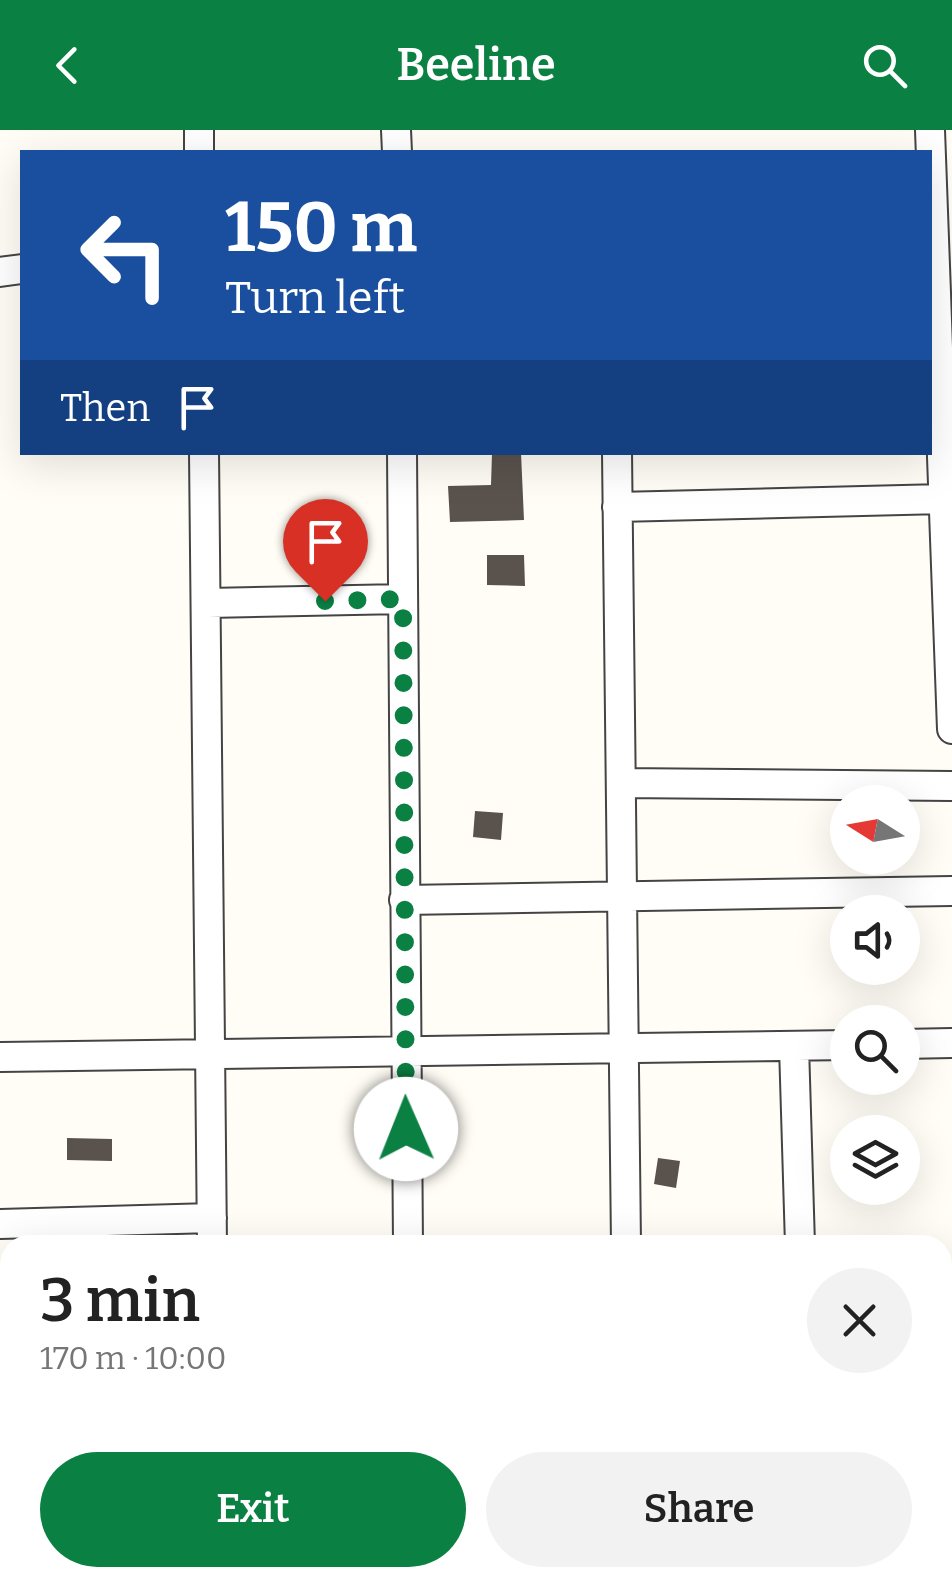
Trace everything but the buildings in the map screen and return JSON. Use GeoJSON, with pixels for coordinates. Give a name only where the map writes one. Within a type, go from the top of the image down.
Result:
{"type":"FeatureCollection","features":[{"type":"Feature","properties":{"kind":"street"},"geometry":{"type":"LineString","coordinates":[[932,179],[952,729]]}},
{"type":"Feature","properties":{"kind":"street"},"geometry":{"type":"LineString","coordinates":[[0,1224],[212,1232],[204,455]]}},
{"type":"Feature","properties":{"kind":"street"},"geometry":{"type":"LineString","coordinates":[[402,455],[408,1235]]}},
{"type":"Feature","properties":{"kind":"street"},"geometry":{"type":"LineString","coordinates":[[617,455],[626,1235]]}},
{"type":"Feature","properties":{"kind":"street"},"geometry":{"type":"LineString","coordinates":[[618,507],[943,499]]}},
{"type":"Feature","properties":{"kind":"street"},"geometry":{"type":"LineString","coordinates":[[208,603],[403,599]]}},
{"type":"Feature","properties":{"kind":"street"},"geometry":{"type":"LineString","coordinates":[[621,783],[952,786]]}},
{"type":"Feature","properties":{"kind":"street"},"geometry":{"type":"LineString","coordinates":[[404,900],[952,891]]}},
{"type":"Feature","properties":{"kind":"street"},"geometry":{"type":"LineString","coordinates":[[920,1044],[952,1043]]}},
{"type":"Feature","properties":{"kind":"street"},"geometry":{"type":"LineString","coordinates":[[0,1058],[830,1045]]}},
{"type":"Feature","properties":{"kind":"street"},"geometry":{"type":"LineString","coordinates":[[794,1046],[800,1235]]}},
{"type":"Feature","properties":{"kind":"route"},"geometry":{"type":"LineString","coordinates":[[325,601],[403,599],[406,1129]]}}]}
